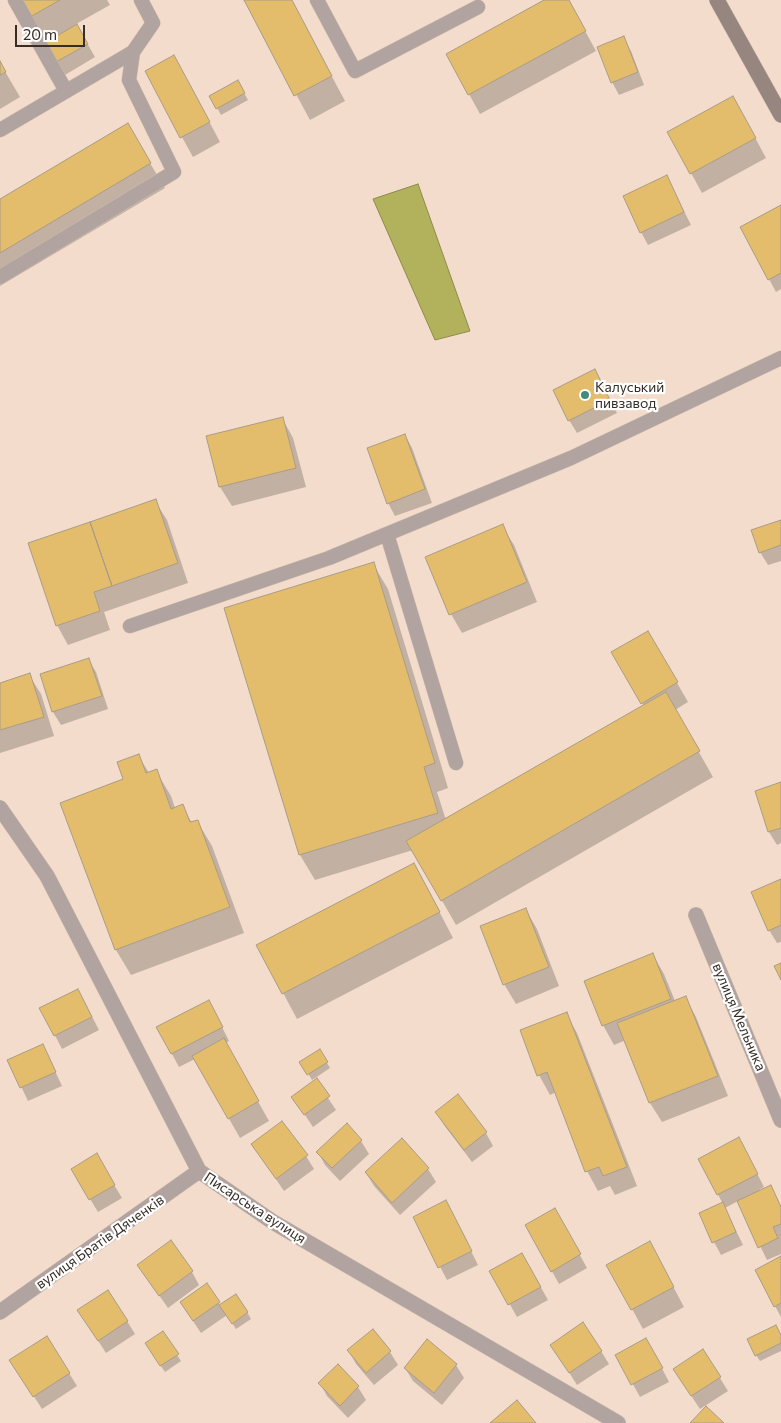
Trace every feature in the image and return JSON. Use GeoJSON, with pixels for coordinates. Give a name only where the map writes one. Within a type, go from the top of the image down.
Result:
{"type":"FeatureCollection","features":[{"type":"Feature","properties":{"kind":"main road"},"geometry":{"type":"LineString","coordinates":[[717,0],[781,115]]}},
{"type":"Feature","properties":{"kind":"street","name":"Писарська вулиця"},"geometry":{"type":"LineString","coordinates":[[0,808],[47,876],[199,1171],[272,1222],[618,1423]]}},
{"type":"Feature","properties":{"kind":"street","name":"вулиця Мельника"},"geometry":{"type":"LineString","coordinates":[[696,915],[781,1120]]}},
{"type":"Feature","properties":{"kind":"street","name":"вулиця Братів Дяченків"},"geometry":{"type":"LineString","coordinates":[[0,1312],[199,1171]]}},
{"type":"Feature","properties":{"kind":"lane"},"geometry":{"type":"LineString","coordinates":[[15,0],[66,91]]}},
{"type":"Feature","properties":{"kind":"lane"},"geometry":{"type":"LineString","coordinates":[[0,130],[133,52],[153,23],[141,0]]}},
{"type":"Feature","properties":{"kind":"lane"},"geometry":{"type":"LineString","coordinates":[[317,0],[355,71],[478,7]]}},
{"type":"Feature","properties":{"kind":"lane"},"geometry":{"type":"LineString","coordinates":[[0,277],[174,172],[130,80],[133,52]]}},
{"type":"Feature","properties":{"kind":"lane"},"geometry":{"type":"LineString","coordinates":[[130,626],[329,558],[571,458],[781,358]]}},
{"type":"Feature","properties":{"kind":"lane"},"geometry":{"type":"LineString","coordinates":[[387,534],[456,762]]}},
{"type":"Feature","properties":{"kind":"shaded area"},"geometry":{"type":"Polygon","coordinates":[[[418,184],[470,331],[435,340],[373,199],[418,184]]]}},
{"type":"Feature","properties":{"kind":"building"},"geometry":{"type":"Polygon","coordinates":[[[20,0],[60,0],[30,17],[20,0]]]}},
{"type":"Feature","properties":{"kind":"building"},"geometry":{"type":"Polygon","coordinates":[[[244,0],[292,0],[332,76],[294,96],[244,0]]]}},
{"type":"Feature","properties":{"kind":"building"},"geometry":{"type":"Polygon","coordinates":[[[544,0],[569,0],[586,31],[468,95],[446,54],[544,0]]]}},
{"type":"Feature","properties":{"kind":"building"},"geometry":{"type":"Polygon","coordinates":[[[77,24],[88,44],[56,62],[45,43],[77,24]]]}},
{"type":"Feature","properties":{"kind":"building"},"geometry":{"type":"Polygon","coordinates":[[[624,36],[638,72],[611,83],[597,47],[624,36]]]}},
{"type":"Feature","properties":{"kind":"building"},"geometry":{"type":"Polygon","coordinates":[[[174,55],[210,122],[180,138],[145,71],[174,55]]]}},
{"type":"Feature","properties":{"kind":"building"},"geometry":{"type":"Polygon","coordinates":[[[0,61],[6,72],[0,75],[0,61]]]}},
{"type":"Feature","properties":{"kind":"building"},"geometry":{"type":"Polygon","coordinates":[[[238,80],[245,93],[216,109],[209,96],[238,80]]]}},
{"type":"Feature","properties":{"kind":"building"},"geometry":{"type":"Polygon","coordinates":[[[733,96],[756,138],[690,174],[667,132],[733,96]]]}},
{"type":"Feature","properties":{"kind":"building"},"geometry":{"type":"Polygon","coordinates":[[[128,123],[151,163],[0,253],[0,199],[128,123]]]}},
{"type":"Feature","properties":{"kind":"building"},"geometry":{"type":"Polygon","coordinates":[[[667,175],[684,212],[640,233],[623,196],[667,175]]]}},
{"type":"Feature","properties":{"kind":"building"},"geometry":{"type":"Polygon","coordinates":[[[781,205],[781,273],[768,280],[740,227],[781,205]]]}},
{"type":"Feature","properties":{"kind":"building"},"geometry":{"type":"Polygon","coordinates":[[[595,369],[610,400],[568,421],[553,390],[595,369]]]}},
{"type":"Feature","properties":{"kind":"building"},"geometry":{"type":"Polygon","coordinates":[[[283,417],[296,468],[219,487],[206,436],[283,417]]]}},
{"type":"Feature","properties":{"kind":"building"},"geometry":{"type":"Polygon","coordinates":[[[405,434],[425,489],[387,504],[367,448],[405,434]]]}},
{"type":"Feature","properties":{"kind":"building"},"geometry":{"type":"Polygon","coordinates":[[[156,499],[178,563],[112,586],[90,522],[156,499]]]}},
{"type":"Feature","properties":{"kind":"building"},"geometry":{"type":"Polygon","coordinates":[[[781,520],[781,545],[759,553],[751,530],[781,520]]]}},
{"type":"Feature","properties":{"kind":"building"},"geometry":{"type":"Polygon","coordinates":[[[90,522],[112,586],[94,592],[100,611],[56,626],[28,543],[90,522]]]}},
{"type":"Feature","properties":{"kind":"building"},"geometry":{"type":"Polygon","coordinates":[[[503,524],[527,582],[449,615],[425,557],[503,524]]]}},
{"type":"Feature","properties":{"kind":"building"},"geometry":{"type":"Polygon","coordinates":[[[374,562],[435,763],[424,767],[438,813],[299,855],[224,608],[374,562]]]}},
{"type":"Feature","properties":{"kind":"building"},"geometry":{"type":"Polygon","coordinates":[[[648,631],[678,682],[641,704],[611,652],[648,631]]]}},
{"type":"Feature","properties":{"kind":"building"},"geometry":{"type":"Polygon","coordinates":[[[89,658],[102,696],[52,712],[40,674],[89,658]]]}},
{"type":"Feature","properties":{"kind":"building"},"geometry":{"type":"Polygon","coordinates":[[[30,673],[44,717],[0,730],[0,683],[30,673]]]}},
{"type":"Feature","properties":{"kind":"building"},"geometry":{"type":"Polygon","coordinates":[[[666,692],[700,751],[441,901],[406,841],[666,692]]]}},
{"type":"Feature","properties":{"kind":"building"},"geometry":{"type":"Polygon","coordinates":[[[139,754],[146,773],[157,769],[171,809],[183,804],[190,822],[198,820],[230,907],[115,950],[60,803],[123,779],[117,762],[139,754]]]}},
{"type":"Feature","properties":{"kind":"building"},"geometry":{"type":"Polygon","coordinates":[[[781,782],[781,828],[768,832],[755,791],[781,782]]]}},
{"type":"Feature","properties":{"kind":"building"},"geometry":{"type":"Polygon","coordinates":[[[414,863],[440,912],[282,994],[256,945],[414,863]]]}},
{"type":"Feature","properties":{"kind":"building"},"geometry":{"type":"Polygon","coordinates":[[[781,879],[781,925],[768,931],[751,892],[781,879]]]}},
{"type":"Feature","properties":{"kind":"building"},"geometry":{"type":"Polygon","coordinates":[[[526,908],[549,967],[503,985],[480,926],[526,908]]]}},
{"type":"Feature","properties":{"kind":"building"},"geometry":{"type":"Polygon","coordinates":[[[653,953],[671,999],[602,1026],[584,981],[653,953]]]}},
{"type":"Feature","properties":{"kind":"building"},"geometry":{"type":"Polygon","coordinates":[[[781,963],[781,980],[774,966],[781,963]]]}},
{"type":"Feature","properties":{"kind":"building"},"geometry":{"type":"Polygon","coordinates":[[[78,989],[92,1017],[54,1036],[39,1008],[78,989]]]}},
{"type":"Feature","properties":{"kind":"building"},"geometry":{"type":"Polygon","coordinates":[[[686,996],[718,1076],[649,1103],[617,1023],[686,996]]]}},
{"type":"Feature","properties":{"kind":"building"},"geometry":{"type":"Polygon","coordinates":[[[209,1000],[223,1027],[171,1054],[156,1027],[209,1000]]]}},
{"type":"Feature","properties":{"kind":"building"},"geometry":{"type":"Polygon","coordinates":[[[567,1012],[627,1167],[603,1176],[599,1167],[585,1172],[547,1072],[537,1076],[520,1030],[567,1012]]]}},
{"type":"Feature","properties":{"kind":"building"},"geometry":{"type":"Polygon","coordinates":[[[224,1038],[259,1101],[228,1119],[192,1056],[224,1038]]]}},
{"type":"Feature","properties":{"kind":"building"},"geometry":{"type":"Polygon","coordinates":[[[43,1044],[56,1072],[20,1088],[7,1060],[43,1044]]]}},
{"type":"Feature","properties":{"kind":"building"},"geometry":{"type":"Polygon","coordinates":[[[320,1049],[328,1062],[307,1075],[299,1062],[320,1049]]]}},
{"type":"Feature","properties":{"kind":"building"},"geometry":{"type":"Polygon","coordinates":[[[317,1078],[330,1096],[304,1115],[291,1097],[317,1078]]]}},
{"type":"Feature","properties":{"kind":"building"},"geometry":{"type":"Polygon","coordinates":[[[458,1094],[487,1132],[464,1150],[435,1112],[458,1094]]]}},
{"type":"Feature","properties":{"kind":"building"},"geometry":{"type":"Polygon","coordinates":[[[282,1121],[308,1155],[276,1179],[251,1144],[282,1121]]]}},
{"type":"Feature","properties":{"kind":"building"},"geometry":{"type":"Polygon","coordinates":[[[347,1123],[362,1140],[332,1168],[316,1152],[347,1123]]]}},
{"type":"Feature","properties":{"kind":"building"},"geometry":{"type":"Polygon","coordinates":[[[739,1137],[758,1174],[717,1195],[698,1159],[739,1137]]]}},
{"type":"Feature","properties":{"kind":"building"},"geometry":{"type":"Polygon","coordinates":[[[402,1138],[429,1168],[392,1203],[365,1172],[402,1138]]]}},
{"type":"Feature","properties":{"kind":"building"},"geometry":{"type":"Polygon","coordinates":[[[97,1153],[115,1185],[89,1200],[71,1169],[97,1153]]]}},
{"type":"Feature","properties":{"kind":"building"},"geometry":{"type":"Polygon","coordinates":[[[771,1185],[781,1207],[781,1224],[773,1227],[778,1238],[758,1248],[737,1201],[771,1185]]]}},
{"type":"Feature","properties":{"kind":"building"},"geometry":{"type":"Polygon","coordinates":[[[446,1200],[472,1251],[438,1268],[413,1217],[446,1200]]]}},
{"type":"Feature","properties":{"kind":"building"},"geometry":{"type":"Polygon","coordinates":[[[723,1202],[736,1232],[712,1243],[699,1213],[723,1202]]]}},
{"type":"Feature","properties":{"kind":"building"},"geometry":{"type":"Polygon","coordinates":[[[555,1208],[581,1254],[551,1272],[525,1225],[555,1208]]]}},
{"type":"Feature","properties":{"kind":"building"},"geometry":{"type":"Polygon","coordinates":[[[171,1240],[193,1271],[159,1296],[137,1265],[171,1240]]]}},
{"type":"Feature","properties":{"kind":"building"},"geometry":{"type":"Polygon","coordinates":[[[650,1241],[674,1287],[631,1310],[606,1265],[650,1241]]]}},
{"type":"Feature","properties":{"kind":"building"},"geometry":{"type":"Polygon","coordinates":[[[522,1253],[541,1287],[508,1305],[489,1271],[522,1253]]]}},
{"type":"Feature","properties":{"kind":"building"},"geometry":{"type":"Polygon","coordinates":[[[781,1256],[781,1303],[774,1307],[755,1270],[781,1256]]]}},
{"type":"Feature","properties":{"kind":"building"},"geometry":{"type":"Polygon","coordinates":[[[207,1283],[220,1302],[193,1321],[180,1302],[207,1283]]]}},
{"type":"Feature","properties":{"kind":"building"},"geometry":{"type":"Polygon","coordinates":[[[108,1290],[128,1321],[98,1341],[77,1310],[108,1290]]]}},
{"type":"Feature","properties":{"kind":"building"},"geometry":{"type":"Polygon","coordinates":[[[236,1294],[248,1312],[232,1324],[219,1305],[236,1294]]]}},
{"type":"Feature","properties":{"kind":"building"},"geometry":{"type":"Polygon","coordinates":[[[583,1322],[602,1351],[569,1373],[550,1345],[583,1322]]]}},
{"type":"Feature","properties":{"kind":"building"},"geometry":{"type":"Polygon","coordinates":[[[776,1325],[781,1335],[781,1343],[755,1356],[747,1339],[776,1325]]]}},
{"type":"Feature","properties":{"kind":"building"},"geometry":{"type":"Polygon","coordinates":[[[373,1329],[391,1351],[366,1373],[347,1350],[373,1329]]]}},
{"type":"Feature","properties":{"kind":"building"},"geometry":{"type":"Polygon","coordinates":[[[163,1331],[179,1354],[160,1366],[145,1343],[163,1331]]]}},
{"type":"Feature","properties":{"kind":"building"},"geometry":{"type":"Polygon","coordinates":[[[47,1336],[70,1373],[33,1397],[9,1360],[47,1336]]]}},
{"type":"Feature","properties":{"kind":"building"},"geometry":{"type":"Polygon","coordinates":[[[646,1338],[663,1368],[631,1385],[615,1355],[646,1338]]]}},
{"type":"Feature","properties":{"kind":"building"},"geometry":{"type":"Polygon","coordinates":[[[427,1339],[457,1364],[434,1393],[404,1368],[427,1339]]]}},
{"type":"Feature","properties":{"kind":"building"},"geometry":{"type":"Polygon","coordinates":[[[703,1349],[721,1377],[691,1396],[673,1369],[703,1349]]]}},
{"type":"Feature","properties":{"kind":"building"},"geometry":{"type":"Polygon","coordinates":[[[338,1364],[359,1386],[340,1406],[318,1383],[338,1364]]]}},
{"type":"Feature","properties":{"kind":"building"},"geometry":{"type":"Polygon","coordinates":[[[517,1400],[536,1423],[490,1423],[517,1400]]]}},
{"type":"Feature","properties":{"kind":"building"},"geometry":{"type":"Polygon","coordinates":[[[706,1406],[724,1423],[690,1423],[706,1406]]]}},
{"type":"Feature","properties":{"kind":"place","name":"Калуський пивзавод"},"geometry":{"type":"Point","coordinates":[585,395]}}]}
